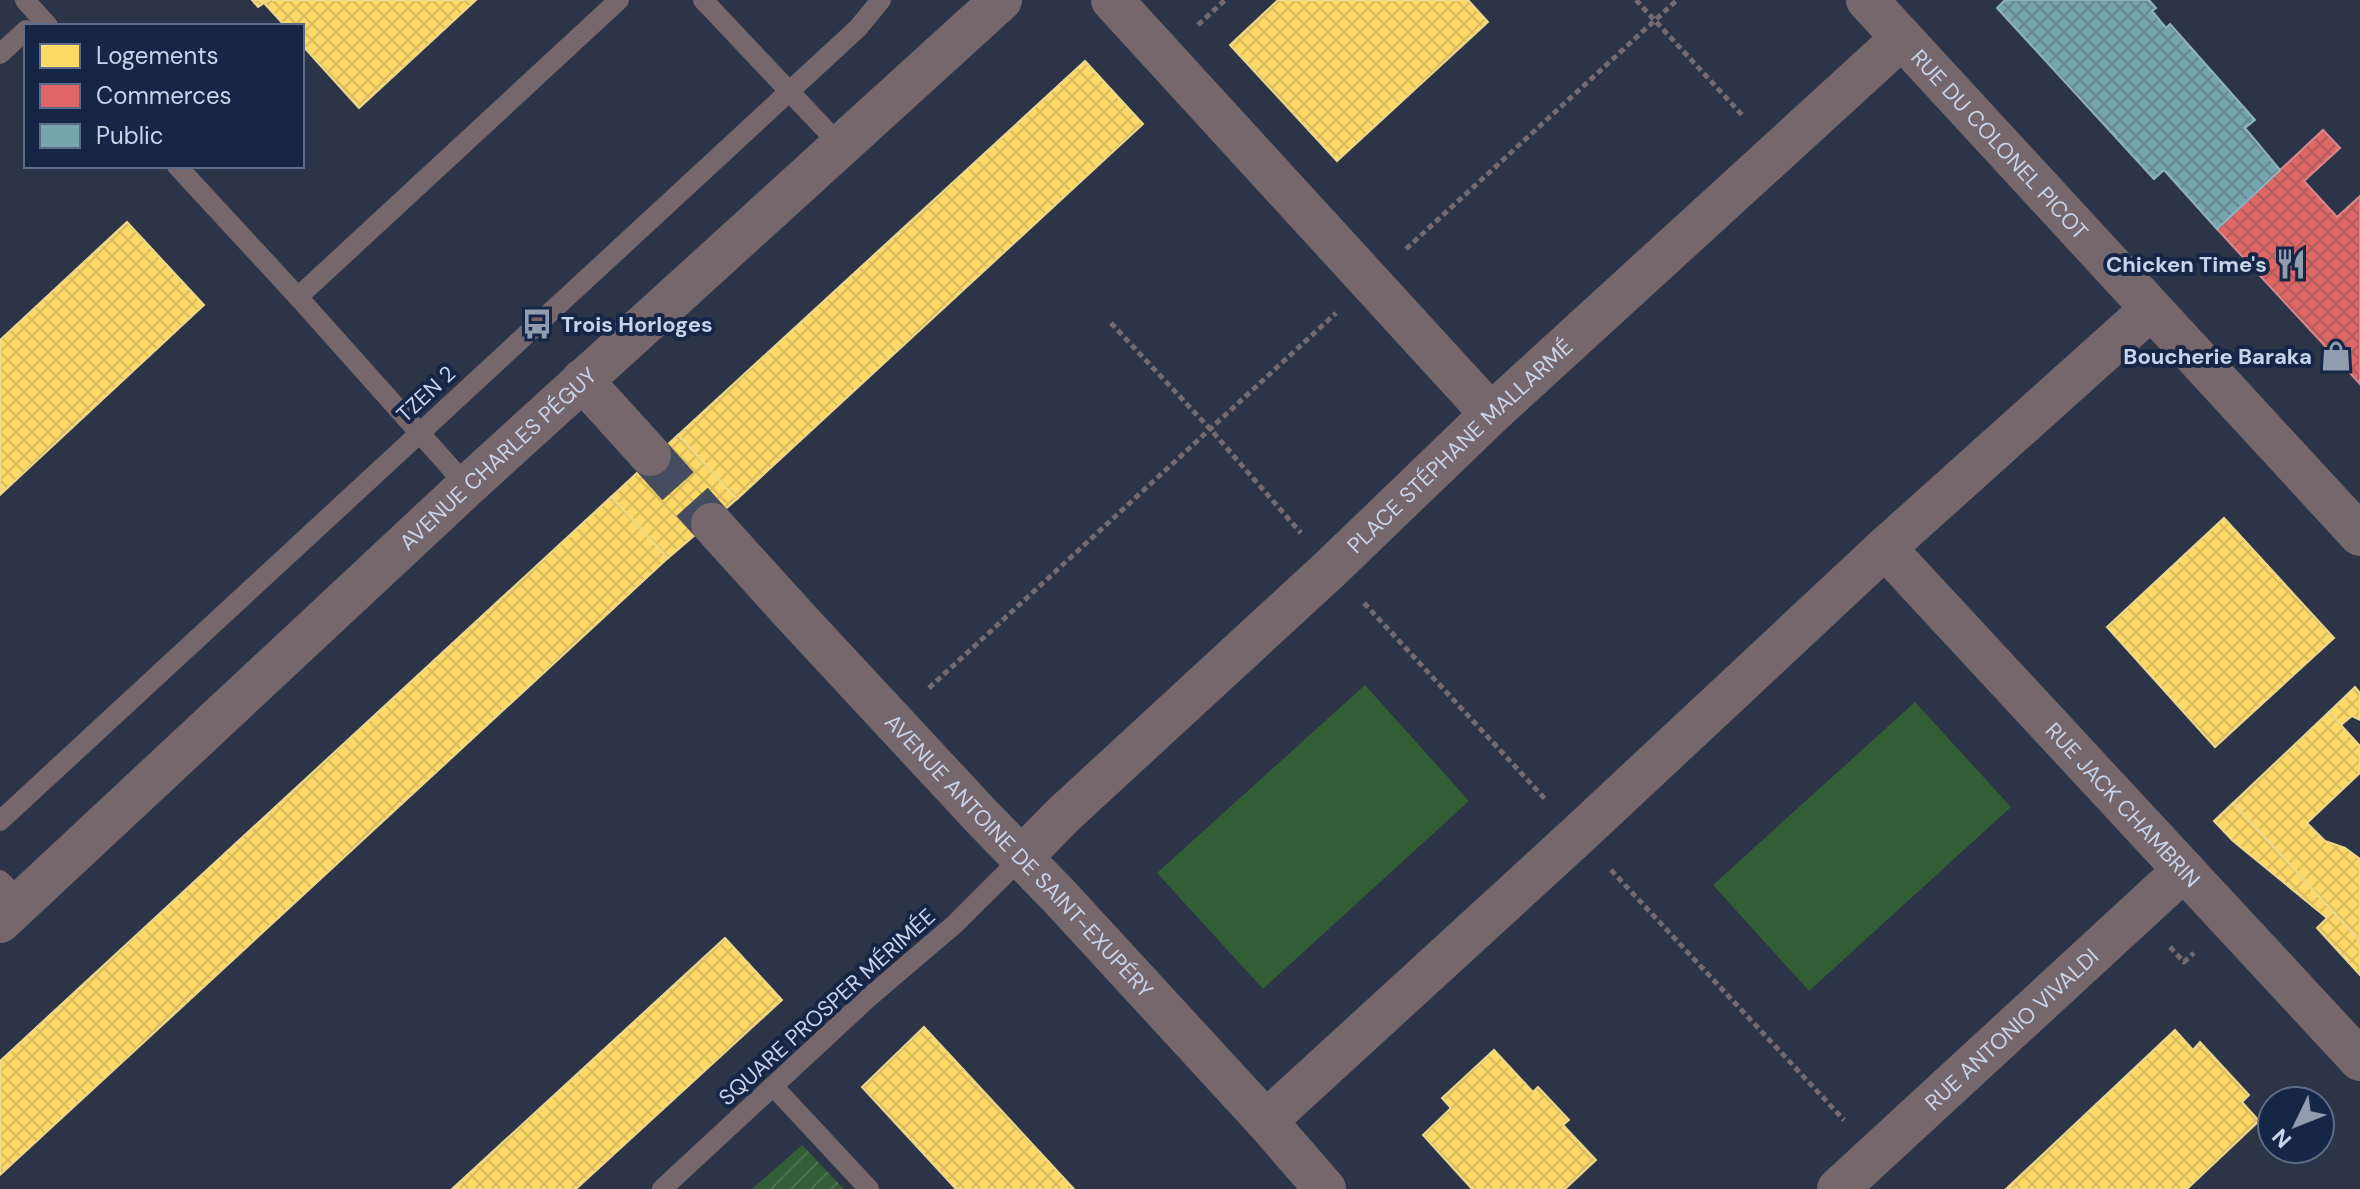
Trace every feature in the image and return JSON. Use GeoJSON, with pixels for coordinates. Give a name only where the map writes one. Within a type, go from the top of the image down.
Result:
{"type":"FeatureCollection","features":[{"type":"Feature","properties":{"kind":"street","name":"AVENUE CHARLES PÉGUY"},"geometry":{"type":"LineString","coordinates":[[7,901],[1001,0]]}},
{"type":"Feature","properties":{"kind":"street"},"geometry":{"type":"LineString","coordinates":[[1112,0],[1491,414]]}},
{"type":"Feature","properties":{"kind":"street","name":"RUE DU COLONEL PICOT"},"geometry":{"type":"LineString","coordinates":[[1867,0],[2360,535]]}},
{"type":"Feature","properties":{"kind":"street","name":"PLACE STÉPHANE MALLARMÉ"},"geometry":{"type":"LineString","coordinates":[[1021,858],[1491,414],[1902,38]]}},
{"type":"Feature","properties":{"kind":"street"},"geometry":{"type":"LineString","coordinates":[[1266,1121],[1885,548],[2151,309]]}},
{"type":"Feature","properties":{"kind":"street"},"geometry":{"type":"LineString","coordinates":[[582,380],[650,455]]}},
{"type":"Feature","properties":{"kind":"street","name":"AVENUE ANTOINE DE SAINT-EXUPÉRY"},"geometry":{"type":"LineString","coordinates":[[712,524],[893,722],[1069,906],[1325,1189]]}},
{"type":"Feature","properties":{"kind":"street","name":"RUE JACK CHAMBRIN"},"geometry":{"type":"LineString","coordinates":[[1885,548],[2360,1060]]}},
{"type":"Feature","properties":{"kind":"street","name":"RUE ANTONIO VIVALDI"},"geometry":{"type":"LineString","coordinates":[[1838,1189],[2184,870]]}},
{"type":"Feature","properties":{"kind":"lane"},"geometry":{"type":"LineString","coordinates":[[25,0],[36,24]]}},
{"type":"Feature","properties":{"kind":"lane"},"geometry":{"type":"LineString","coordinates":[[298,297],[619,0]]}},
{"type":"Feature","properties":{"kind":"lane"},"geometry":{"type":"LineString","coordinates":[[703,0],[840,145]]}},
{"type":"Feature","properties":{"kind":"lane","name":"TZEN 2"},"geometry":{"type":"LineString","coordinates":[[0,821],[858,28],[881,0]]}},
{"type":"Feature","properties":{"kind":"lane"},"geometry":{"type":"LineString","coordinates":[[0,54],[24,35]]}},
{"type":"Feature","properties":{"kind":"lane"},"geometry":{"type":"LineString","coordinates":[[179,168],[467,486]]}},
{"type":"Feature","properties":{"kind":"lane","name":"SQUARE PROSPER MÉRIMÉE"},"geometry":{"type":"LineString","coordinates":[[662,1189],[867,999],[955,924],[1021,858]]}},
{"type":"Feature","properties":{"kind":"lane"},"geometry":{"type":"LineString","coordinates":[[773,1086],[869,1189]]}},
{"type":"Feature","properties":{"kind":"path"},"geometry":{"type":"LineString","coordinates":[[1204,19],[1225,0]]}},
{"type":"Feature","properties":{"kind":"path"},"geometry":{"type":"LineString","coordinates":[[1636,0],[1778,153]]}},
{"type":"Feature","properties":{"kind":"path"},"geometry":{"type":"LineString","coordinates":[[893,722],[1677,0]]}},
{"type":"Feature","properties":{"kind":"path"},"geometry":{"type":"LineString","coordinates":[[1111,323],[1211,430],[1331,568],[1875,1155]]}},
{"type":"Feature","properties":{"kind":"green space"},"geometry":{"type":"Polygon","coordinates":[[[1365,685],[1469,801],[1263,989],[1157,873],[1365,685]]]}},
{"type":"Feature","properties":{"kind":"green space"},"geometry":{"type":"Polygon","coordinates":[[[1915,702],[2011,807],[1809,991],[1713,885],[1915,702]]]}},
{"type":"Feature","properties":{"kind":"green space"},"geometry":{"type":"Polygon","coordinates":[[[802,1145],[844,1189],[752,1189],[802,1145]]]}},
{"type":"Feature","properties":{"kind":"building: Logements"},"geometry":{"type":"Polygon","coordinates":[[[252,0],[476,0],[359,108],[304,47],[304,24],[283,24],[264,3],[258,7],[252,0]]]}},
{"type":"Feature","properties":{"kind":"building: Logements"},"geometry":{"type":"Polygon","coordinates":[[[1278,0],[1468,0],[1488,22],[1337,161],[1230,45],[1278,0]]]}},
{"type":"Feature","properties":{"kind":"building: Logements"},"geometry":{"type":"Polygon","coordinates":[[[1085,61],[1143,124],[737,499],[678,435],[1085,61]]]}},
{"type":"Feature","properties":{"kind":"building: Logements"},"geometry":{"type":"Polygon","coordinates":[[[127,222],[204,305],[0,495],[0,340],[127,222]]]}},
{"type":"Feature","properties":{"kind":"building: Logements"},"geometry":{"type":"Polygon","coordinates":[[[678,435],[737,499],[668,558],[611,497],[678,435]]]}},
{"type":"Feature","properties":{"kind":"building: Logements"},"geometry":{"type":"Polygon","coordinates":[[[611,497],[668,558],[0,1175],[0,1061],[611,497]]]}},
{"type":"Feature","properties":{"kind":"building: Logements"},"geometry":{"type":"Polygon","coordinates":[[[2224,518],[2334,638],[2215,747],[2107,627],[2224,518]]]}},
{"type":"Feature","properties":{"kind":"building: Logements"},"geometry":{"type":"Polygon","coordinates":[[[2355,687],[2360,693],[2360,720],[2352,716],[2341,725],[2329,712],[2355,687]]]}},
{"type":"Feature","properties":{"kind":"building: Logements"},"geometry":{"type":"Polygon","coordinates":[[[2329,712],[2360,746],[2360,773],[2307,823],[2325,841],[2345,848],[2360,859],[2360,941],[2233,803],[2329,712]]]}},
{"type":"Feature","properties":{"kind":"building: Logements"},"geometry":{"type":"Polygon","coordinates":[[[2233,803],[2360,941],[2360,975],[2317,928],[2327,918],[2233,841],[2214,821],[2233,803]]]}},
{"type":"Feature","properties":{"kind":"building: Logements"},"geometry":{"type":"Polygon","coordinates":[[[725,938],[782,1000],[576,1189],[452,1189],[725,938]]]}},
{"type":"Feature","properties":{"kind":"building: Logements"},"geometry":{"type":"Polygon","coordinates":[[[924,1027],[1074,1189],[956,1189],[862,1087],[924,1027]]]}},
{"type":"Feature","properties":{"kind":"building: Logements"},"geometry":{"type":"Polygon","coordinates":[[[2175,1030],[2193,1050],[2200,1042],[2249,1095],[2242,1102],[2256,1118],[2256,1124],[2187,1189],[2006,1189],[2175,1030]]]}},
{"type":"Feature","properties":{"kind":"building: Logements"},"geometry":{"type":"Polygon","coordinates":[[[1494,1050],[1533,1092],[1538,1087],[1569,1120],[1563,1125],[1596,1160],[1565,1189],[1472,1189],[1423,1135],[1451,1108],[1442,1098],[1494,1050]]]}},
{"type":"Feature","properties":{"kind":"building: Commerces"},"geometry":{"type":"Polygon","coordinates":[[[2323,130],[2340,148],[2304,181],[2337,217],[2360,196],[2360,384],[2217,229],[2323,130]]]}},
{"type":"Feature","properties":{"kind":"building: Public"},"geometry":{"type":"Polygon","coordinates":[[[2005,0],[2149,0],[2156,8],[2152,11],[2166,28],[2170,24],[2255,120],[2245,128],[2280,170],[2217,229],[2164,170],[2154,179],[1997,8],[2005,0]]]}},
{"type":"Feature","properties":{"kind":"tunnel"},"geometry":{"type":"LineString","coordinates":[[650,455],[712,524]]}},
{"type":"Feature","properties":{"kind":"place","name":"Chicken Time's"},"geometry":{"type":"Point","coordinates":[2291,264]}},
{"type":"Feature","properties":{"kind":"place","name":"Trois Horloges"},"geometry":{"type":"Point","coordinates":[537,324]}},
{"type":"Feature","properties":{"kind":"place","name":"Boucherie Baraka"},"geometry":{"type":"Point","coordinates":[2336,356]}}]}
